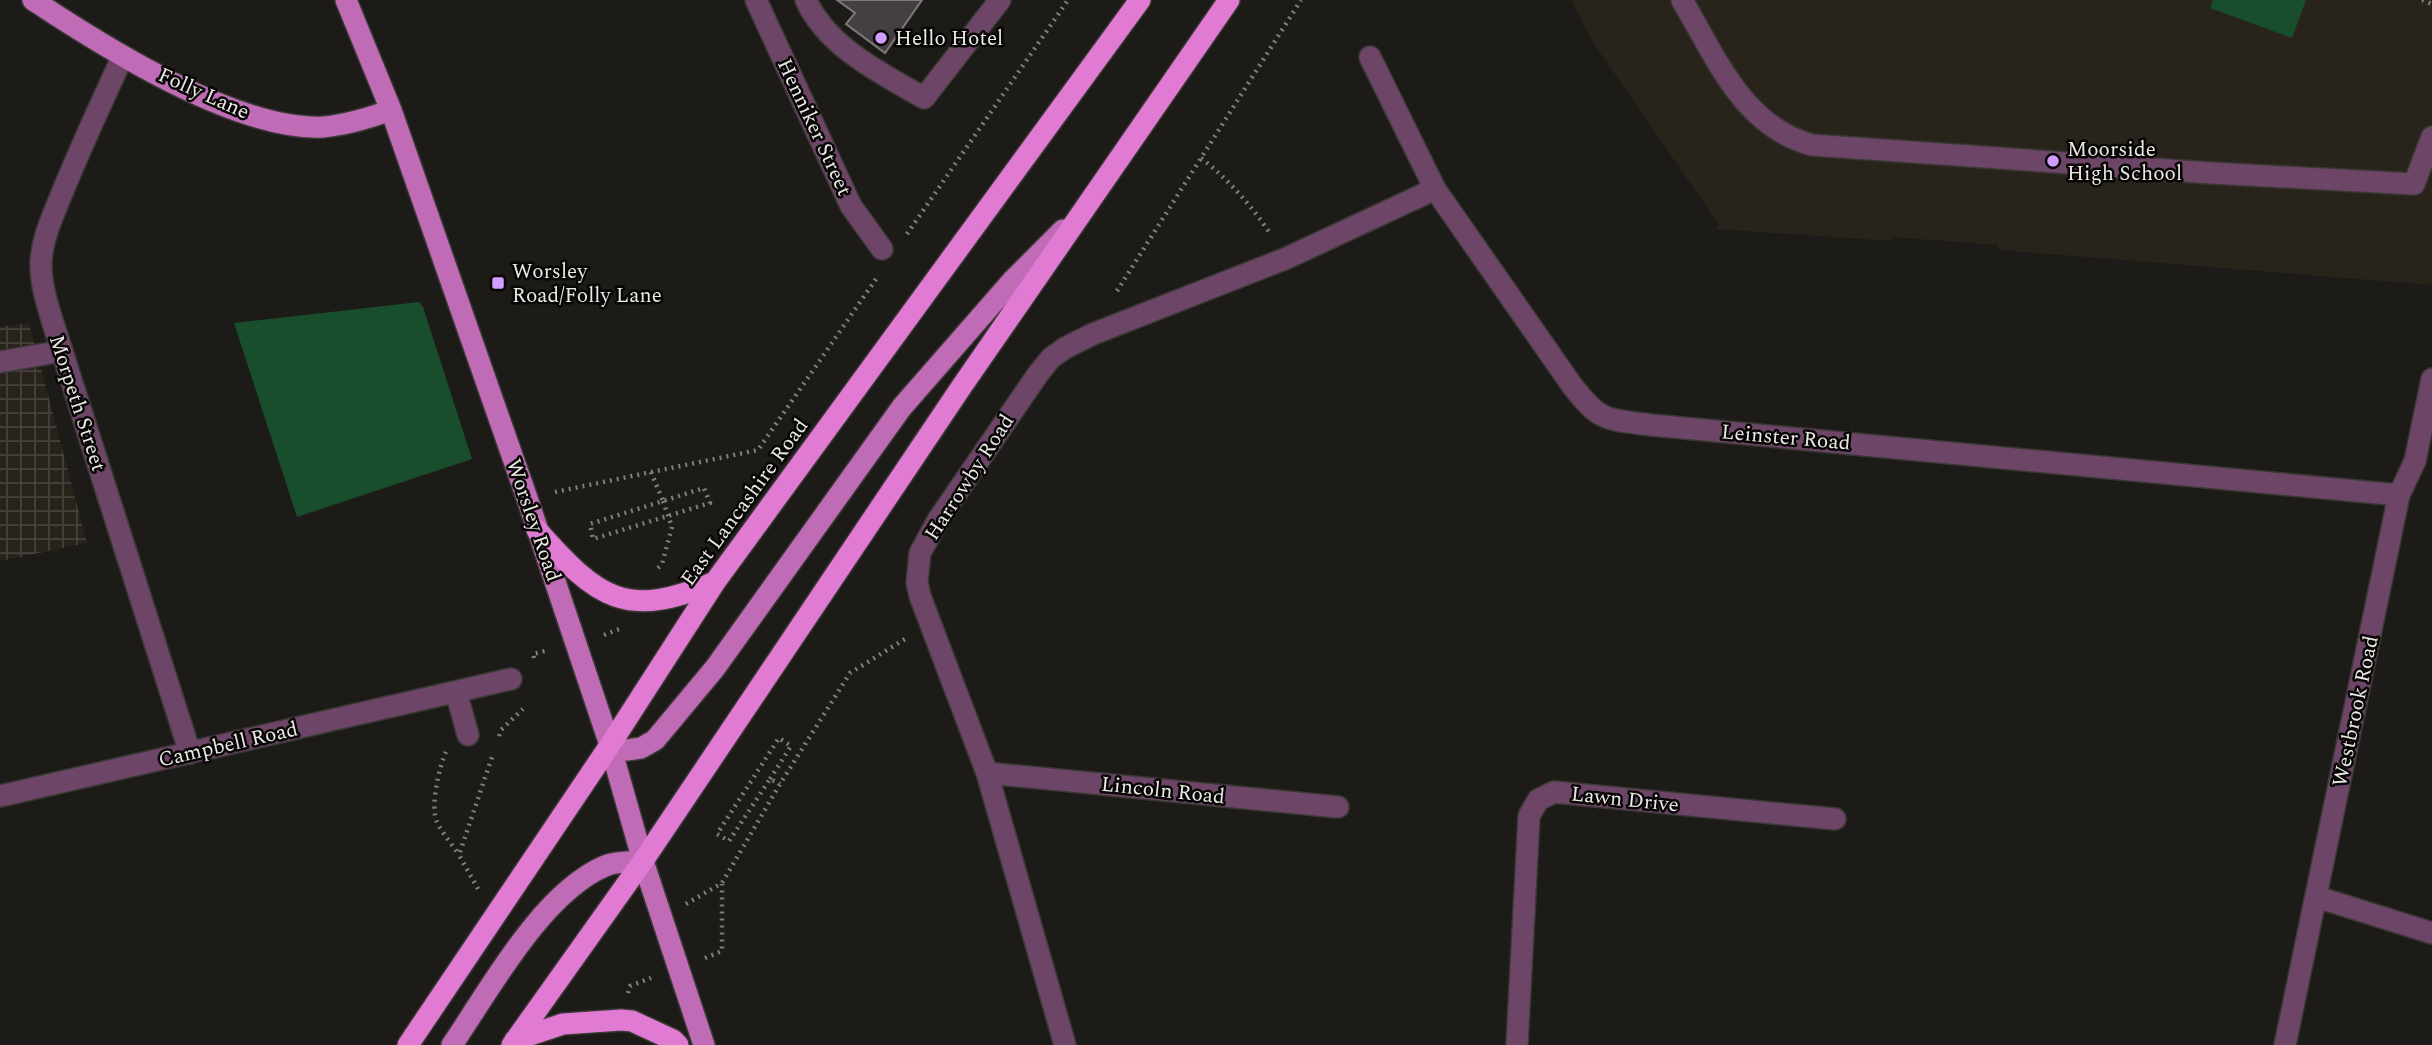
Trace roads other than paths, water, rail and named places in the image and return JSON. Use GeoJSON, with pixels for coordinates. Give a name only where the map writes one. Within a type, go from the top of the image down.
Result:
{"type":"FeatureCollection","features":[{"type":"Feature","properties":{"kind":"highway","name":"East Lancashire Road"},"geometry":{"type":"LineString","coordinates":[[408,1045],[610,745],[715,582],[1140,0]]}},
{"type":"Feature","properties":{"kind":"highway"},"geometry":{"type":"LineString","coordinates":[[514,1043],[643,861],[961,386],[1229,0]]}},
{"type":"Feature","properties":{"kind":"highway"},"geometry":{"type":"LineString","coordinates":[[537,530],[579,574],[620,599],[641,601],[670,598],[715,582]]}},
{"type":"Feature","properties":{"kind":"highway"},"geometry":{"type":"LineString","coordinates":[[514,1043],[563,1024],[621,1020],[632,1021],[678,1045]]}},
{"type":"Feature","properties":{"kind":"main road","name":"Folly Lane"},"geometry":{"type":"LineString","coordinates":[[33,0],[83,33],[185,88],[271,122],[323,127],[361,121],[391,110]]}},
{"type":"Feature","properties":{"kind":"main road","name":"Worsley Road"},"geometry":{"type":"LineString","coordinates":[[346,0],[391,110],[527,498],[610,745],[643,861],[704,1045]]}},
{"type":"Feature","properties":{"kind":"main road"},"geometry":{"type":"LineString","coordinates":[[610,745],[616,749],[627,750],[641,748],[655,740],[715,668],[902,407],[1013,281],[1082,212]]}},
{"type":"Feature","properties":{"kind":"main road"},"geometry":{"type":"LineString","coordinates":[[452,1045],[526,936],[572,886],[607,865],[643,861]]}},
{"type":"Feature","properties":{"kind":"street","name":"Henniker Street"},"geometry":{"type":"LineString","coordinates":[[756,0],[851,206],[882,258]]}},
{"type":"Feature","properties":{"kind":"street"},"geometry":{"type":"LineString","coordinates":[[806,0],[812,15],[837,41],[872,68],[924,98],[999,0]]}},
{"type":"Feature","properties":{"kind":"street"},"geometry":{"type":"LineString","coordinates":[[1682,0],[1741,98],[1773,129],[1791,139],[1812,145],[2414,184],[2432,137]]}},
{"type":"Feature","properties":{"kind":"street","name":"Morpeth Street"},"geometry":{"type":"LineString","coordinates":[[123,56],[50,224],[41,266],[46,298],[62,351],[190,753]]}},
{"type":"Feature","properties":{"kind":"street","name":"Leinster Road"},"geometry":{"type":"LineString","coordinates":[[1370,57],[1435,189],[1571,384],[1587,405],[1601,416],[1665,426],[2399,495]]}},
{"type":"Feature","properties":{"kind":"street","name":"Harrowby Road"},"geometry":{"type":"LineString","coordinates":[[1065,1045],[987,773],[930,624],[917,582],[920,553],[927,538],[1038,374],[1051,358],[1065,348],[1093,334],[1287,258],[1435,189]]}},
{"type":"Feature","properties":{"kind":"street"},"geometry":{"type":"LineString","coordinates":[[0,362],[62,351]]}},
{"type":"Feature","properties":{"kind":"street","name":"Westbrook Road"},"geometry":{"type":"LineString","coordinates":[[2285,1045],[2399,495],[2415,461],[2432,379]]}},
{"type":"Feature","properties":{"kind":"street","name":"Campbell Road"},"geometry":{"type":"LineString","coordinates":[[0,796],[511,679]]}},
{"type":"Feature","properties":{"kind":"street"},"geometry":{"type":"LineString","coordinates":[[456,692],[468,735]]}},
{"type":"Feature","properties":{"kind":"street","name":"Lincoln Road"},"geometry":{"type":"LineString","coordinates":[[987,773],[1338,807]]}},
{"type":"Feature","properties":{"kind":"street","name":"Lawn Drive"},"geometry":{"type":"LineString","coordinates":[[1517,1045],[1529,816],[1538,800],[1555,792],[1835,819]]}},
{"type":"Feature","properties":{"kind":"street"},"geometry":{"type":"LineString","coordinates":[[2317,897],[2432,933]]}},
{"type":"Feature","properties":{"kind":"place","name":"Hello Hotel"},"geometry":{"type":"Point","coordinates":[881,38]}},
{"type":"Feature","properties":{"kind":"place","name":"Moorside High School"},"geometry":{"type":"Point","coordinates":[2053,161]}},
{"type":"Feature","properties":{"kind":"place","name":"Worsley Road/Folly Lane"},"geometry":{"type":"Point","coordinates":[498,283]}}]}
